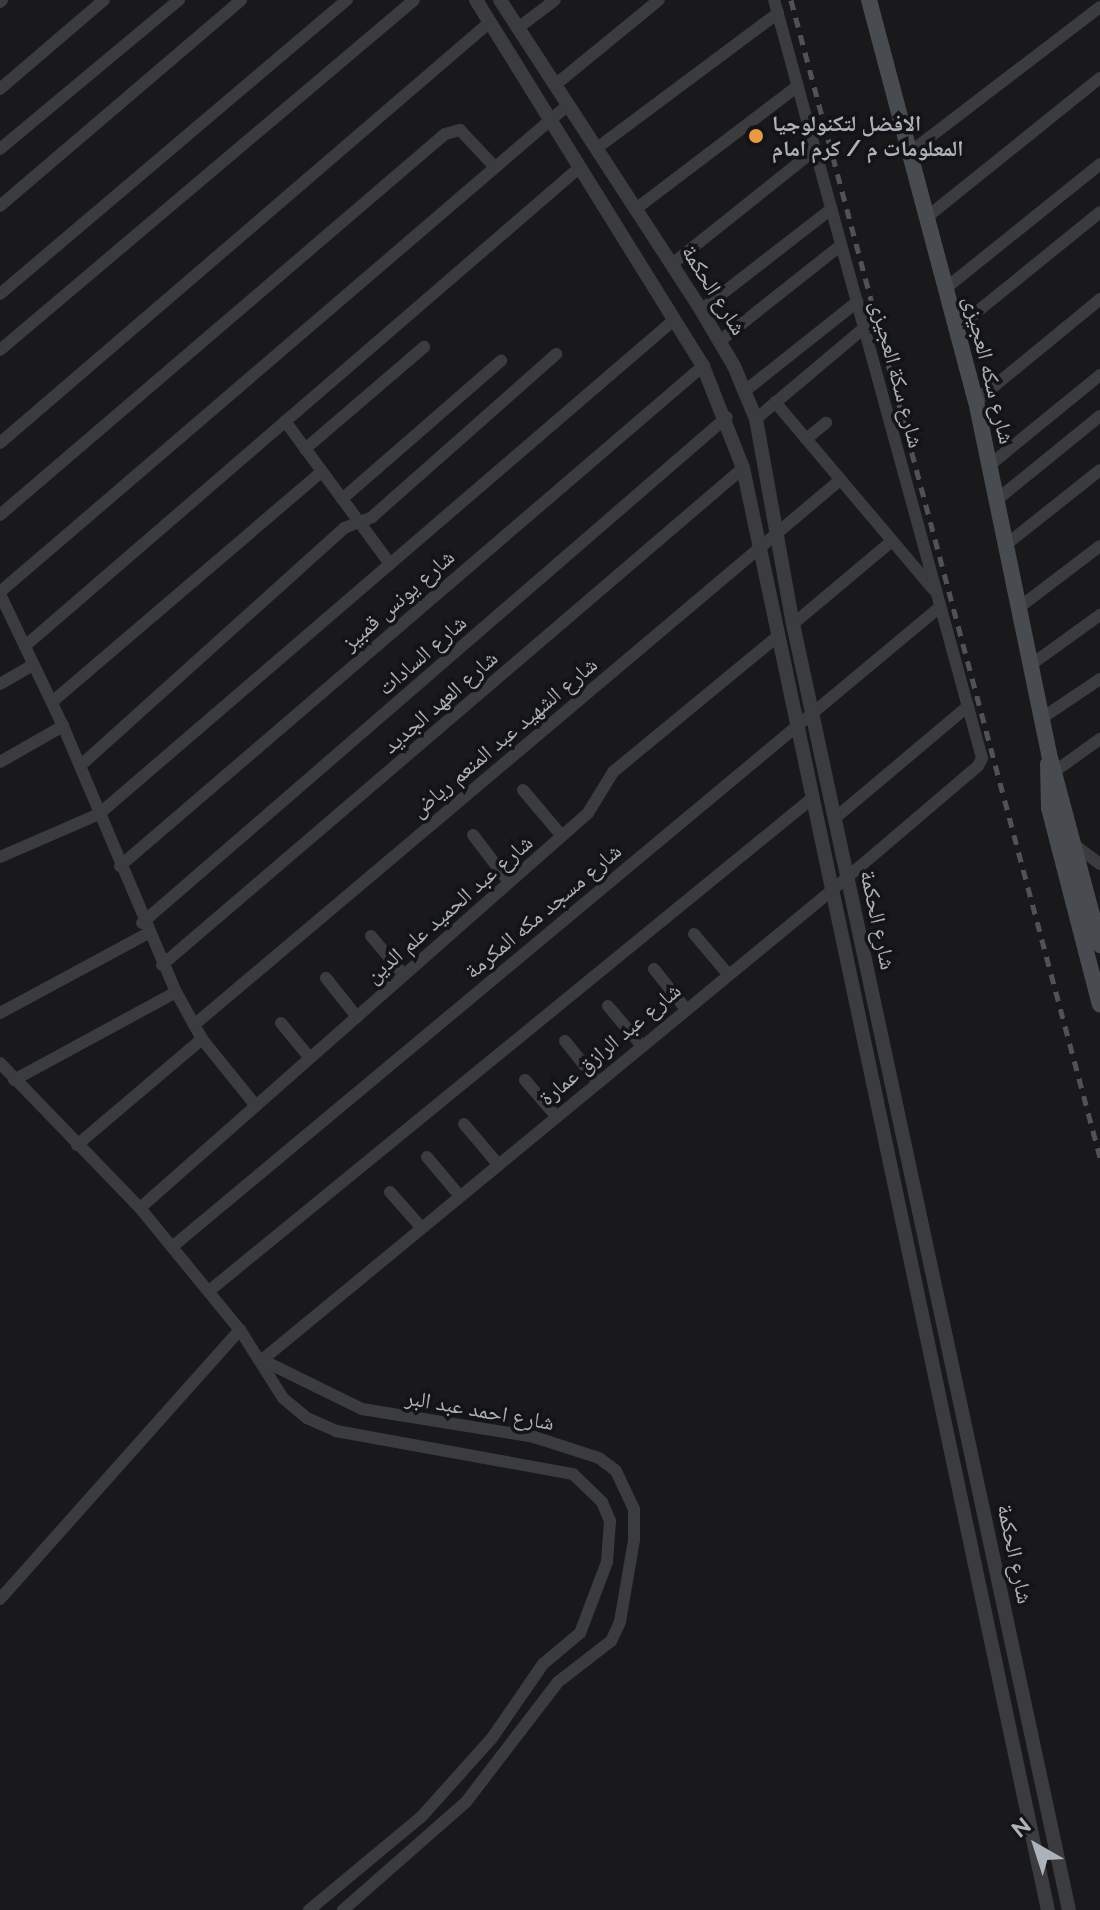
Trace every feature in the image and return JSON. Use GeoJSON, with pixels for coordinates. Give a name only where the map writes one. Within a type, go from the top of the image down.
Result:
{"type":"FeatureCollection","features":[{"type":"Feature","properties":{"kind":"main road","name":"شارع سكه العجيزى"},"geometry":{"type":"LineString","coordinates":[[869,0],[976,401],[999,498],[1049,754],[1100,945]]}},
{"type":"Feature","properties":{"kind":"main road","name":"شارع سكه العجيزى"},"geometry":{"type":"LineString","coordinates":[[1049,754],[1049,808],[1100,1005]]}},
{"type":"Feature","properties":{"kind":"street"},"geometry":{"type":"LineString","coordinates":[[0,89],[104,0]]}},
{"type":"Feature","properties":{"kind":"street"},"geometry":{"type":"LineString","coordinates":[[0,149],[179,0]]}},
{"type":"Feature","properties":{"kind":"street"},"geometry":{"type":"LineString","coordinates":[[0,206],[241,0]]}},
{"type":"Feature","properties":{"kind":"street"},"geometry":{"type":"LineString","coordinates":[[0,294],[347,0]]}},
{"type":"Feature","properties":{"kind":"street"},"geometry":{"type":"LineString","coordinates":[[0,350],[414,0]]}},
{"type":"Feature","properties":{"kind":"street","name":"شارع الحكمة"},"geometry":{"type":"LineString","coordinates":[[476,0],[703,366],[727,417],[743,468],[810,800],[1048,1910]]}},
{"type":"Feature","properties":{"kind":"street","name":"شارع الحكمة"},"geometry":{"type":"LineString","coordinates":[[500,0],[720,341],[746,390],[756,419],[793,624],[846,878],[1069,1910]]}},
{"type":"Feature","properties":{"kind":"street"},"geometry":{"type":"LineString","coordinates":[[518,28],[555,0]]}},
{"type":"Feature","properties":{"kind":"street"},"geometry":{"type":"LineString","coordinates":[[555,85],[659,0]]}},
{"type":"Feature","properties":{"kind":"street"},"geometry":{"type":"LineString","coordinates":[[597,148],[776,6]]}},
{"type":"Feature","properties":{"kind":"street","name":"شارع سكة العجيزى"},"geometry":{"type":"LineString","coordinates":[[776,6],[982,758]]}},
{"type":"Feature","properties":{"kind":"street"},"geometry":{"type":"LineString","coordinates":[[909,153],[1100,7]]}},
{"type":"Feature","properties":{"kind":"street"},"geometry":{"type":"LineString","coordinates":[[0,443],[490,22]]}},
{"type":"Feature","properties":{"kind":"street"},"geometry":{"type":"LineString","coordinates":[[927,217],[1100,78]]}},
{"type":"Feature","properties":{"kind":"street"},"geometry":{"type":"LineString","coordinates":[[637,208],[798,86]]}},
{"type":"Feature","properties":{"kind":"street"},"geometry":{"type":"LineString","coordinates":[[256,1106],[202,1039],[162,965],[63,726],[0,593],[568,105]]}},
{"type":"Feature","properties":{"kind":"street"},"geometry":{"type":"LineString","coordinates":[[0,515],[445,134],[460,130],[495,167]]}},
{"type":"Feature","properties":{"kind":"street"},"geometry":{"type":"LineString","coordinates":[[672,264],[815,150]]}},
{"type":"Feature","properties":{"kind":"street"},"geometry":{"type":"LineString","coordinates":[[946,288],[1100,164]]}},
{"type":"Feature","properties":{"kind":"street"},"geometry":{"type":"LineString","coordinates":[[25,646],[579,168]]}},
{"type":"Feature","properties":{"kind":"street"},"geometry":{"type":"LineString","coordinates":[[701,310],[831,209]]}},
{"type":"Feature","properties":{"kind":"street"},"geometry":{"type":"LineString","coordinates":[[957,328],[1100,212]]}},
{"type":"Feature","properties":{"kind":"street"},"geometry":{"type":"LineString","coordinates":[[720,341],[841,245]]}},
{"type":"Feature","properties":{"kind":"street"},"geometry":{"type":"LineString","coordinates":[[976,401],[1100,299]]}},
{"type":"Feature","properties":{"kind":"street"},"geometry":{"type":"LineString","coordinates":[[746,390],[857,302]]}},
{"type":"Feature","properties":{"kind":"street"},"geometry":{"type":"LineString","coordinates":[[0,857],[99,814],[674,320]]}},
{"type":"Feature","properties":{"kind":"street"},"geometry":{"type":"LineString","coordinates":[[756,419],[864,328]]}},
{"type":"Feature","properties":{"kind":"street"},"geometry":{"type":"LineString","coordinates":[[305,449],[424,347]]}},
{"type":"Feature","properties":{"kind":"street"},"geometry":{"type":"LineString","coordinates":[[80,766],[344,528],[372,517],[556,354]]}},
{"type":"Feature","properties":{"kind":"street"},"geometry":{"type":"LineString","coordinates":[[342,499],[501,361]]}},
{"type":"Feature","properties":{"kind":"street","name":"شارع يونس قمبيز"},"geometry":{"type":"LineString","coordinates":[[120,866],[703,366]]}},
{"type":"Feature","properties":{"kind":"street"},"geometry":{"type":"LineString","coordinates":[[991,464],[1100,375]]}},
{"type":"Feature","properties":{"kind":"street"},"geometry":{"type":"LineString","coordinates":[[775,402],[936,593]]}},
{"type":"Feature","properties":{"kind":"street"},"geometry":{"type":"LineString","coordinates":[[999,498],[1100,416]]}},
{"type":"Feature","properties":{"kind":"street","name":"شارع السادات"},"geometry":{"type":"LineString","coordinates":[[0,1013],[145,929],[727,417]]}},
{"type":"Feature","properties":{"kind":"street"},"geometry":{"type":"LineString","coordinates":[[285,421],[390,564]]}},
{"type":"Feature","properties":{"kind":"street"},"geometry":{"type":"LineString","coordinates":[[806,439],[826,423]]}},
{"type":"Feature","properties":{"kind":"street","name":"شارع العهد الجديد"},"geometry":{"type":"LineString","coordinates":[[162,965],[743,468]]}},
{"type":"Feature","properties":{"kind":"street"},"geometry":{"type":"LineString","coordinates":[[1008,543],[1100,470]]}},
{"type":"Feature","properties":{"kind":"street"},"geometry":{"type":"LineString","coordinates":[[52,702],[322,471]]}},
{"type":"Feature","properties":{"kind":"street","name":"شارع الشهيد عبد المنعم رياض"},"geometry":{"type":"LineString","coordinates":[[194,1025],[840,480]]}},
{"type":"Feature","properties":{"kind":"street"},"geometry":{"type":"LineString","coordinates":[[793,624],[892,541]]}},
{"type":"Feature","properties":{"kind":"street"},"geometry":{"type":"LineString","coordinates":[[1021,606],[1100,546]]}},
{"type":"Feature","properties":{"kind":"street","name":"شارع مسجد مكه المكرمة"},"geometry":{"type":"LineString","coordinates":[[172,1247],[940,607]]}},
{"type":"Feature","properties":{"kind":"street"},"geometry":{"type":"LineString","coordinates":[[1032,664],[1100,615]]}},
{"type":"Feature","properties":{"kind":"street","name":"شارع عبد الحميد علم الدين"},"geometry":{"type":"LineString","coordinates":[[140,1208],[562,836],[599,800],[613,772],[777,637]]}},
{"type":"Feature","properties":{"kind":"street"},"geometry":{"type":"LineString","coordinates":[[0,684],[33,665]]}},
{"type":"Feature","properties":{"kind":"street"},"geometry":{"type":"LineString","coordinates":[[1042,718],[1100,679]]}},
{"type":"Feature","properties":{"kind":"street"},"geometry":{"type":"LineString","coordinates":[[834,819],[968,706]]}},
{"type":"Feature","properties":{"kind":"street"},"geometry":{"type":"LineString","coordinates":[[0,762],[63,726]]}},
{"type":"Feature","properties":{"kind":"street"},"geometry":{"type":"LineString","coordinates":[[1054,772],[1100,739]]}},
{"type":"Feature","properties":{"kind":"street","name":"شارع عبد الرازق عمارة"},"geometry":{"type":"LineString","coordinates":[[262,1360],[727,973],[830,892],[982,758]]}},
{"type":"Feature","properties":{"kind":"street"},"geometry":{"type":"LineString","coordinates":[[523,790],[562,836]]}},
{"type":"Feature","properties":{"kind":"street"},"geometry":{"type":"LineString","coordinates":[[209,1291],[810,800]]}},
{"type":"Feature","properties":{"kind":"street"},"geometry":{"type":"LineString","coordinates":[[473,835],[509,882]]}},
{"type":"Feature","properties":{"kind":"street"},"geometry":{"type":"LineString","coordinates":[[1072,843],[1100,864]]}},
{"type":"Feature","properties":{"kind":"street"},"geometry":{"type":"LineString","coordinates":[[694,934],[727,973]]}},
{"type":"Feature","properties":{"kind":"street"},"geometry":{"type":"LineString","coordinates":[[371,936],[404,975]]}},
{"type":"Feature","properties":{"kind":"street"},"geometry":{"type":"LineString","coordinates":[[654,969],[685,1008]]}},
{"type":"Feature","properties":{"kind":"street"},"geometry":{"type":"LineString","coordinates":[[326,978],[357,1017]]}},
{"type":"Feature","properties":{"kind":"street"},"geometry":{"type":"LineString","coordinates":[[14,1080],[176,992]]}},
{"type":"Feature","properties":{"kind":"street"},"geometry":{"type":"LineString","coordinates":[[608,1006],[641,1045]]}},
{"type":"Feature","properties":{"kind":"street"},"geometry":{"type":"LineString","coordinates":[[281,1023],[310,1058]]}},
{"type":"Feature","properties":{"kind":"street"},"geometry":{"type":"LineString","coordinates":[[77,1145],[202,1039]]}},
{"type":"Feature","properties":{"kind":"street"},"geometry":{"type":"LineString","coordinates":[[565,1041],[597,1081]]}},
{"type":"Feature","properties":{"kind":"street","name":"شارع احمد عبد البر"},"geometry":{"type":"LineString","coordinates":[[0,1063],[140,1208],[240,1330],[262,1360],[283,1398],[336,1431],[573,1474],[590,1486],[610,1521],[607,1562],[580,1633],[543,1664],[492,1738],[421,1817],[309,1910]]}},
{"type":"Feature","properties":{"kind":"street"},"geometry":{"type":"LineString","coordinates":[[525,1080],[555,1115]]}},
{"type":"Feature","properties":{"kind":"street"},"geometry":{"type":"LineString","coordinates":[[464,1124],[497,1163]]}},
{"type":"Feature","properties":{"kind":"street"},"geometry":{"type":"LineString","coordinates":[[427,1157],[459,1195]]}},
{"type":"Feature","properties":{"kind":"street"},"geometry":{"type":"LineString","coordinates":[[390,1192],[420,1226]]}},
{"type":"Feature","properties":{"kind":"street"},"geometry":{"type":"LineString","coordinates":[[0,1599],[240,1330]]}},
{"type":"Feature","properties":{"kind":"street","name":"شارع احمد عبد البر"},"geometry":{"type":"LineString","coordinates":[[262,1360],[362,1409],[534,1437],[599,1458],[616,1471],[634,1509],[634,1540],[620,1622],[611,1641],[558,1682],[466,1802],[343,1910]]}},
{"type":"Feature","properties":{"kind":"railway"},"geometry":{"type":"LineString","coordinates":[[791,0],[1100,1157]]}},
{"type":"Feature","properties":{"kind":"place","name":"الافضل لتكنولوجيا المعلومات م / كرم امام"},"geometry":{"type":"Point","coordinates":[756,136]}}]}
